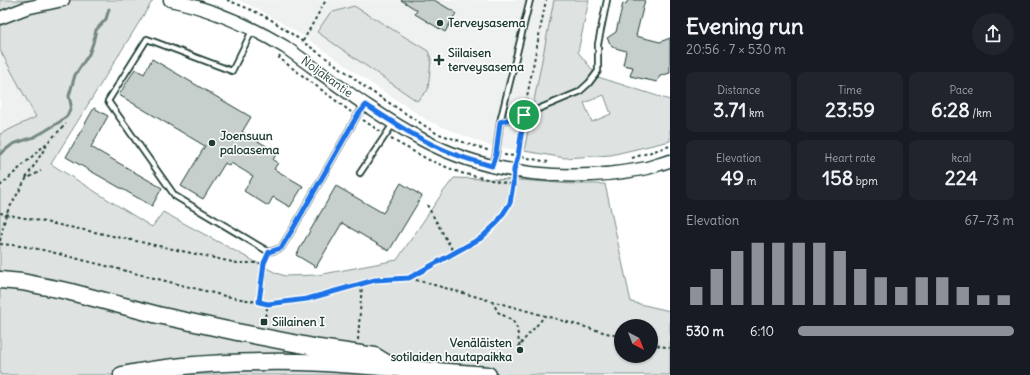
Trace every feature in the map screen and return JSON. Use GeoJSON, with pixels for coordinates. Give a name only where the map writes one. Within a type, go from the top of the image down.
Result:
{"type":"FeatureCollection","features":[{"type":"Feature","properties":{"kind":"highway"},"geometry":{"type":"LineString","coordinates":[[0,280],[22,282],[67,291],[158,315],[244,333],[319,348],[375,356],[393,367]]}},
{"type":"Feature","properties":{"kind":"highway"},"geometry":{"type":"LineString","coordinates":[[122,375],[141,371],[240,362],[301,362],[393,367],[488,375]]}},
{"type":"Feature","properties":{"kind":"main road"},"geometry":{"type":"LineString","coordinates":[[0,18],[26,8],[63,0]]}},
{"type":"Feature","properties":{"kind":"main road","name":"Noljakantie"},"geometry":{"type":"LineString","coordinates":[[177,1],[204,8],[253,30],[285,47],[366,105],[394,123],[424,140],[454,154],[492,166],[539,174],[572,176],[614,173],[647,168],[670,161]]}},
{"type":"Feature","properties":{"kind":"lane"},"geometry":{"type":"LineString","coordinates":[[492,166],[496,154],[500,122],[530,0]]}},
{"type":"Feature","properties":{"kind":"lane"},"geometry":{"type":"LineString","coordinates":[[500,122],[524,115],[579,92],[589,83],[598,71],[598,44],[607,0]]}},
{"type":"Feature","properties":{"kind":"lane"},"geometry":{"type":"LineString","coordinates":[[253,30],[232,71],[147,39],[108,101],[175,196],[269,252],[281,248],[357,116],[366,105]]}},
{"type":"Feature","properties":{"kind":"lane"},"geometry":{"type":"LineString","coordinates":[[360,173],[394,123]]}},
{"type":"Feature","properties":{"kind":"path"},"geometry":{"type":"LineString","coordinates":[[227,0],[264,15],[303,41],[366,88],[436,133],[496,154],[518,156],[548,162]]}},
{"type":"Feature","properties":{"kind":"path"},"geometry":{"type":"LineString","coordinates":[[303,41],[326,0]]}},
{"type":"Feature","properties":{"kind":"path"},"geometry":{"type":"LineString","coordinates":[[518,156],[534,56],[546,0]]}},
{"type":"Feature","properties":{"kind":"path"},"geometry":{"type":"LineString","coordinates":[[0,186],[66,124]]}},
{"type":"Feature","properties":{"kind":"path"},"geometry":{"type":"LineString","coordinates":[[395,141],[429,160],[461,173],[513,185]]}},
{"type":"Feature","properties":{"kind":"path"},"geometry":{"type":"LineString","coordinates":[[0,241],[6,214],[48,142]]}},
{"type":"Feature","properties":{"kind":"path"},"geometry":{"type":"LineString","coordinates":[[628,160],[670,146]]}},
{"type":"Feature","properties":{"kind":"path"},"geometry":{"type":"LineString","coordinates":[[409,278],[481,238],[497,223],[510,203],[514,170]]}},
{"type":"Feature","properties":{"kind":"path"},"geometry":{"type":"LineString","coordinates":[[26,179],[40,171]]}},
{"type":"Feature","properties":{"kind":"path"},"geometry":{"type":"LineString","coordinates":[[427,206],[454,253]]}},
{"type":"Feature","properties":{"kind":"path"},"geometry":{"type":"LineString","coordinates":[[0,213],[238,263],[264,263]]}},
{"type":"Feature","properties":{"kind":"path"},"geometry":{"type":"LineString","coordinates":[[0,244],[43,250],[224,296],[268,304],[307,299],[375,280],[409,278],[614,335]]}},
{"type":"Feature","properties":{"kind":"path"},"geometry":{"type":"LineString","coordinates":[[259,302],[264,263],[269,252]]}},
{"type":"Feature","properties":{"kind":"path"},"geometry":{"type":"LineString","coordinates":[[357,346],[362,284]]}},
{"type":"Feature","properties":{"kind":"path"},"geometry":{"type":"LineString","coordinates":[[492,301],[498,312],[513,320],[517,328],[520,350],[522,342],[545,316]]}},
{"type":"Feature","properties":{"kind":"path"},"geometry":{"type":"LineString","coordinates":[[264,322],[268,304]]}},
{"type":"Feature","properties":{"kind":"path"},"geometry":{"type":"LineString","coordinates":[[658,345],[670,348]]}},
{"type":"Feature","properties":{"kind":"shaded area"},"geometry":{"type":"Polygon","coordinates":[[[0,0],[153,0],[51,164],[152,227],[163,212],[276,273],[285,276],[318,275],[397,260],[454,178],[519,180],[572,184],[605,184],[631,302],[670,311],[670,375],[0,375],[0,134],[36,117],[0,50],[0,0]]]}},
{"type":"Feature","properties":{"kind":"shaded area","name":"Siilaisen terveysasema"},"geometry":{"type":"Polygon","coordinates":[[[238,0],[554,0],[524,151],[490,146],[430,122],[369,82],[305,37],[260,10],[238,0]]]}},
{"type":"Feature","properties":{"kind":"shaded area"},"geometry":{"type":"Polygon","coordinates":[[[554,0],[589,0],[578,52],[598,77],[670,100],[670,141],[611,155],[565,158],[524,151],[554,0]],[[604,95],[584,103],[592,122],[611,114],[604,95]]]}},
{"type":"Feature","properties":{"kind":"shaded area"},"geometry":{"type":"Polygon","coordinates":[[[354,6],[428,51],[431,59],[428,90],[417,101],[317,32],[330,13],[354,6]]]}},
{"type":"Feature","properties":{"kind":"shaded area"},"geometry":{"type":"Polygon","coordinates":[[[0,50],[36,117],[0,134],[0,50]]]}},
{"type":"Feature","properties":{"kind":"building","name":"Terveysasema"},"geometry":{"type":"Polygon","coordinates":[[[401,0],[434,0],[456,13],[445,32],[415,14],[417,10],[401,0]]]}},
{"type":"Feature","properties":{"kind":"building"},"geometry":{"type":"Polygon","coordinates":[[[628,0],[645,0],[636,36],[660,42],[670,38],[670,73],[660,76],[657,82],[630,76],[633,67],[623,65],[626,51],[612,47],[607,38],[616,32],[623,3],[626,4],[628,0]]]}},
{"type":"Feature","properties":{"kind":"building"},"geometry":{"type":"Polygon","coordinates":[[[152,59],[251,117],[242,132],[277,152],[273,160],[278,163],[274,169],[303,186],[290,207],[273,197],[268,206],[244,191],[253,176],[231,163],[229,166],[225,163],[203,199],[181,186],[205,146],[119,95],[135,69],[144,74],[152,59]]]}},
{"type":"Feature","properties":{"kind":"building"},"geometry":{"type":"Polygon","coordinates":[[[94,108],[108,116],[91,147],[162,188],[152,206],[66,157],[94,108]]]}},
{"type":"Feature","properties":{"kind":"building"},"geometry":{"type":"Polygon","coordinates":[[[401,183],[422,196],[389,251],[342,223],[316,267],[296,255],[336,186],[383,213],[401,183]]]}},
{"type":"Feature","properties":{"kind":"waterway"},"geometry":{"type":"LineString","coordinates":[[0,154],[13,144],[34,137],[67,116],[71,105],[69,96],[75,75],[89,54],[96,30],[106,19],[109,9]]}},
{"type":"Feature","properties":{"kind":"place","name":"Terveysasema"},"geometry":{"type":"Point","coordinates":[440,23]}},
{"type":"Feature","properties":{"kind":"place","name":"Siilaisen terveysasema"},"geometry":{"type":"Point","coordinates":[439,60]}},
{"type":"Feature","properties":{"kind":"place","name":"Joensuun paloasema"},"geometry":{"type":"Point","coordinates":[212,143]}},
{"type":"Feature","properties":{"kind":"place","name":"Siilainen I"},"geometry":{"type":"Point","coordinates":[264,322]}},
{"type":"Feature","properties":{"kind":"place","name":"Venäläisten sotilaiden hautapaikka"},"geometry":{"type":"Point","coordinates":[520,350]}},
{"type":"Feature","properties":{"kind":"route"},"geometry":{"type":"LineString","coordinates":[[366,105],[424,140],[454,154],[492,166],[496,154],[500,122],[524,115],[518,156],[514,170],[510,203],[497,223],[481,238],[409,278],[375,280],[307,299],[268,304],[259,302],[264,263],[269,252],[281,248],[357,116],[366,105]]}}]}
